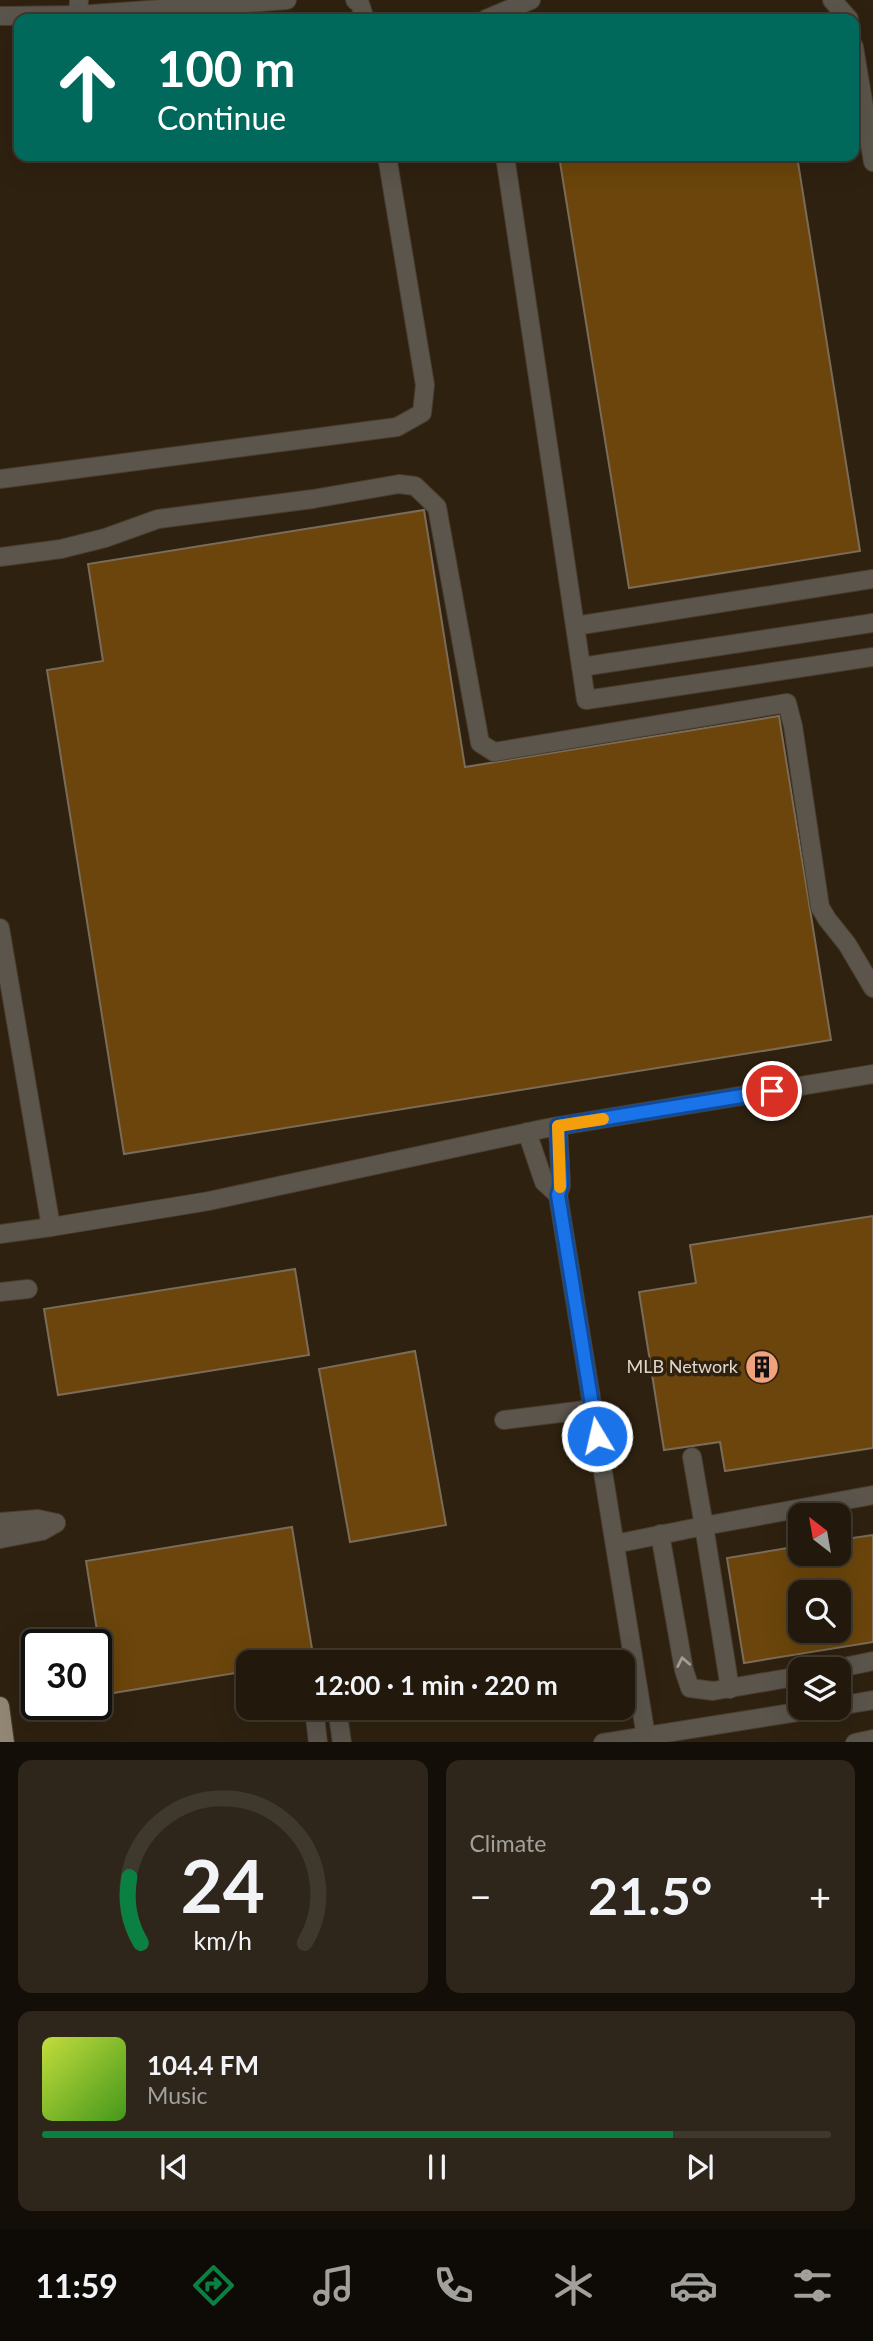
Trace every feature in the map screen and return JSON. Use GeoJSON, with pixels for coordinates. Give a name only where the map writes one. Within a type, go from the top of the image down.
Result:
{"type":"FeatureCollection","features":[{"type":"Feature","properties":{"kind":"main road"},"geometry":{"type":"LineString","coordinates":[[0,1706],[5,1742]]}},
{"type":"Feature","properties":{"kind":"street"},"geometry":{"type":"LineString","coordinates":[[20,14],[78,8],[288,0]]}},
{"type":"Feature","properties":{"kind":"street"},"geometry":{"type":"LineString","coordinates":[[498,14],[531,0]]}},
{"type":"Feature","properties":{"kind":"street"},"geometry":{"type":"LineString","coordinates":[[832,0],[845,14]]}},
{"type":"Feature","properties":{"kind":"street"},"geometry":{"type":"LineString","coordinates":[[859,77],[873,162]]}},
{"type":"Feature","properties":{"kind":"street"},"geometry":{"type":"LineString","coordinates":[[0,479],[397,427],[422,413],[425,385],[388,161]]}},
{"type":"Feature","properties":{"kind":"street"},"geometry":{"type":"LineString","coordinates":[[506,161],[586,700],[873,657]]}},
{"type":"Feature","properties":{"kind":"street"},"geometry":{"type":"LineString","coordinates":[[0,557],[61,549],[104,538],[158,519],[313,499],[399,484],[415,486],[437,507],[480,743],[494,752],[787,704],[793,726],[820,906],[873,988]]}},
{"type":"Feature","properties":{"kind":"street"},"geometry":{"type":"LineString","coordinates":[[575,626],[873,579]]}},
{"type":"Feature","properties":{"kind":"street"},"geometry":{"type":"LineString","coordinates":[[581,667],[873,623]]}},
{"type":"Feature","properties":{"kind":"street"},"geometry":{"type":"LineString","coordinates":[[0,928],[51,1227]]}},
{"type":"Feature","properties":{"kind":"street"},"geometry":{"type":"LineString","coordinates":[[0,1234],[209,1201],[558,1126],[873,1074]]}},
{"type":"Feature","properties":{"kind":"street"},"geometry":{"type":"LineString","coordinates":[[558,1126],[561,1185],[558,1195],[647,1739]]}},
{"type":"Feature","properties":{"kind":"street"},"geometry":{"type":"LineString","coordinates":[[527,1132],[544,1182],[558,1195]]}},
{"type":"Feature","properties":{"kind":"street"},"geometry":{"type":"LineString","coordinates":[[0,1292],[28,1289]]}},
{"type":"Feature","properties":{"kind":"street"},"geometry":{"type":"LineString","coordinates":[[504,1420],[593,1409]]}},
{"type":"Feature","properties":{"kind":"street"},"geometry":{"type":"LineString","coordinates":[[692,1457],[730,1689]]}},
{"type":"Feature","properties":{"kind":"street"},"geometry":{"type":"LineString","coordinates":[[615,1544],[873,1495]]}},
{"type":"Feature","properties":{"kind":"street"},"geometry":{"type":"LineString","coordinates":[[0,1522],[38,1519],[56,1523],[42,1531],[0,1539]]}},
{"type":"Feature","properties":{"kind":"street"},"geometry":{"type":"LineString","coordinates":[[660,1534],[690,1688],[697,1691],[730,1689],[788,1677]]}},
{"type":"Feature","properties":{"kind":"street"},"geometry":{"type":"LineString","coordinates":[[851,1666],[873,1661]]}},
{"type":"Feature","properties":{"kind":"street"},"geometry":{"type":"LineString","coordinates":[[851,1704],[873,1700]]}},
{"type":"Feature","properties":{"kind":"street"},"geometry":{"type":"LineString","coordinates":[[603,1742],[647,1739],[788,1714]]}},
{"type":"Feature","properties":{"kind":"street"},"geometry":{"type":"LineString","coordinates":[[315,1720],[318,1742]]}},
{"type":"Feature","properties":{"kind":"street"},"geometry":{"type":"LineString","coordinates":[[339,1720],[342,1742]]}},
{"type":"Feature","properties":{"kind":"street"},"geometry":{"type":"LineString","coordinates":[[855,1742],[873,1740]]}},
{"type":"Feature","properties":{"kind":"building"},"geometry":{"type":"Polygon","coordinates":[[[560,161],[798,161],[860,551],[629,588],[560,161]]]}},
{"type":"Feature","properties":{"kind":"building"},"geometry":{"type":"Polygon","coordinates":[[[424,510],[465,767],[779,716],[831,1040],[124,1154],[47,670],[103,661],[88,564],[424,510]]]}},
{"type":"Feature","properties":{"kind":"building","name":"MLB Network"},"geometry":{"type":"Polygon","coordinates":[[[873,1216],[873,1448],[725,1471],[720,1442],[664,1450],[639,1292],[696,1283],[690,1245],[873,1216]]]}},
{"type":"Feature","properties":{"kind":"building"},"geometry":{"type":"Polygon","coordinates":[[[295,1269],[309,1355],[58,1395],[44,1309],[295,1269]]]}},
{"type":"Feature","properties":{"kind":"building"},"geometry":{"type":"Polygon","coordinates":[[[415,1351],[446,1525],[350,1542],[319,1369],[415,1351]]]}},
{"type":"Feature","properties":{"kind":"building"},"geometry":{"type":"Polygon","coordinates":[[[292,1527],[312,1650],[236,1650],[236,1673],[112,1693],[112,1629],[97,1629],[86,1561],[292,1527]]]}},
{"type":"Feature","properties":{"kind":"building"},"geometry":{"type":"Polygon","coordinates":[[[873,1535],[873,1642],[744,1663],[727,1558],[788,1548],[788,1566],[851,1566],[851,1538],[873,1535]]]}},
{"type":"Feature","properties":{"kind":"slow traffic"},"geometry":{"type":"LineString","coordinates":[[560,1187],[558,1126],[603,1119]]}},
{"type":"Feature","properties":{"kind":"place","name":"MLB Network"},"geometry":{"type":"Point","coordinates":[762,1367]}},
{"type":"Feature","properties":{"kind":"route"},"geometry":{"type":"LineString","coordinates":[[597,1436],[558,1195],[561,1185],[558,1126],[772,1091]]}}]}
